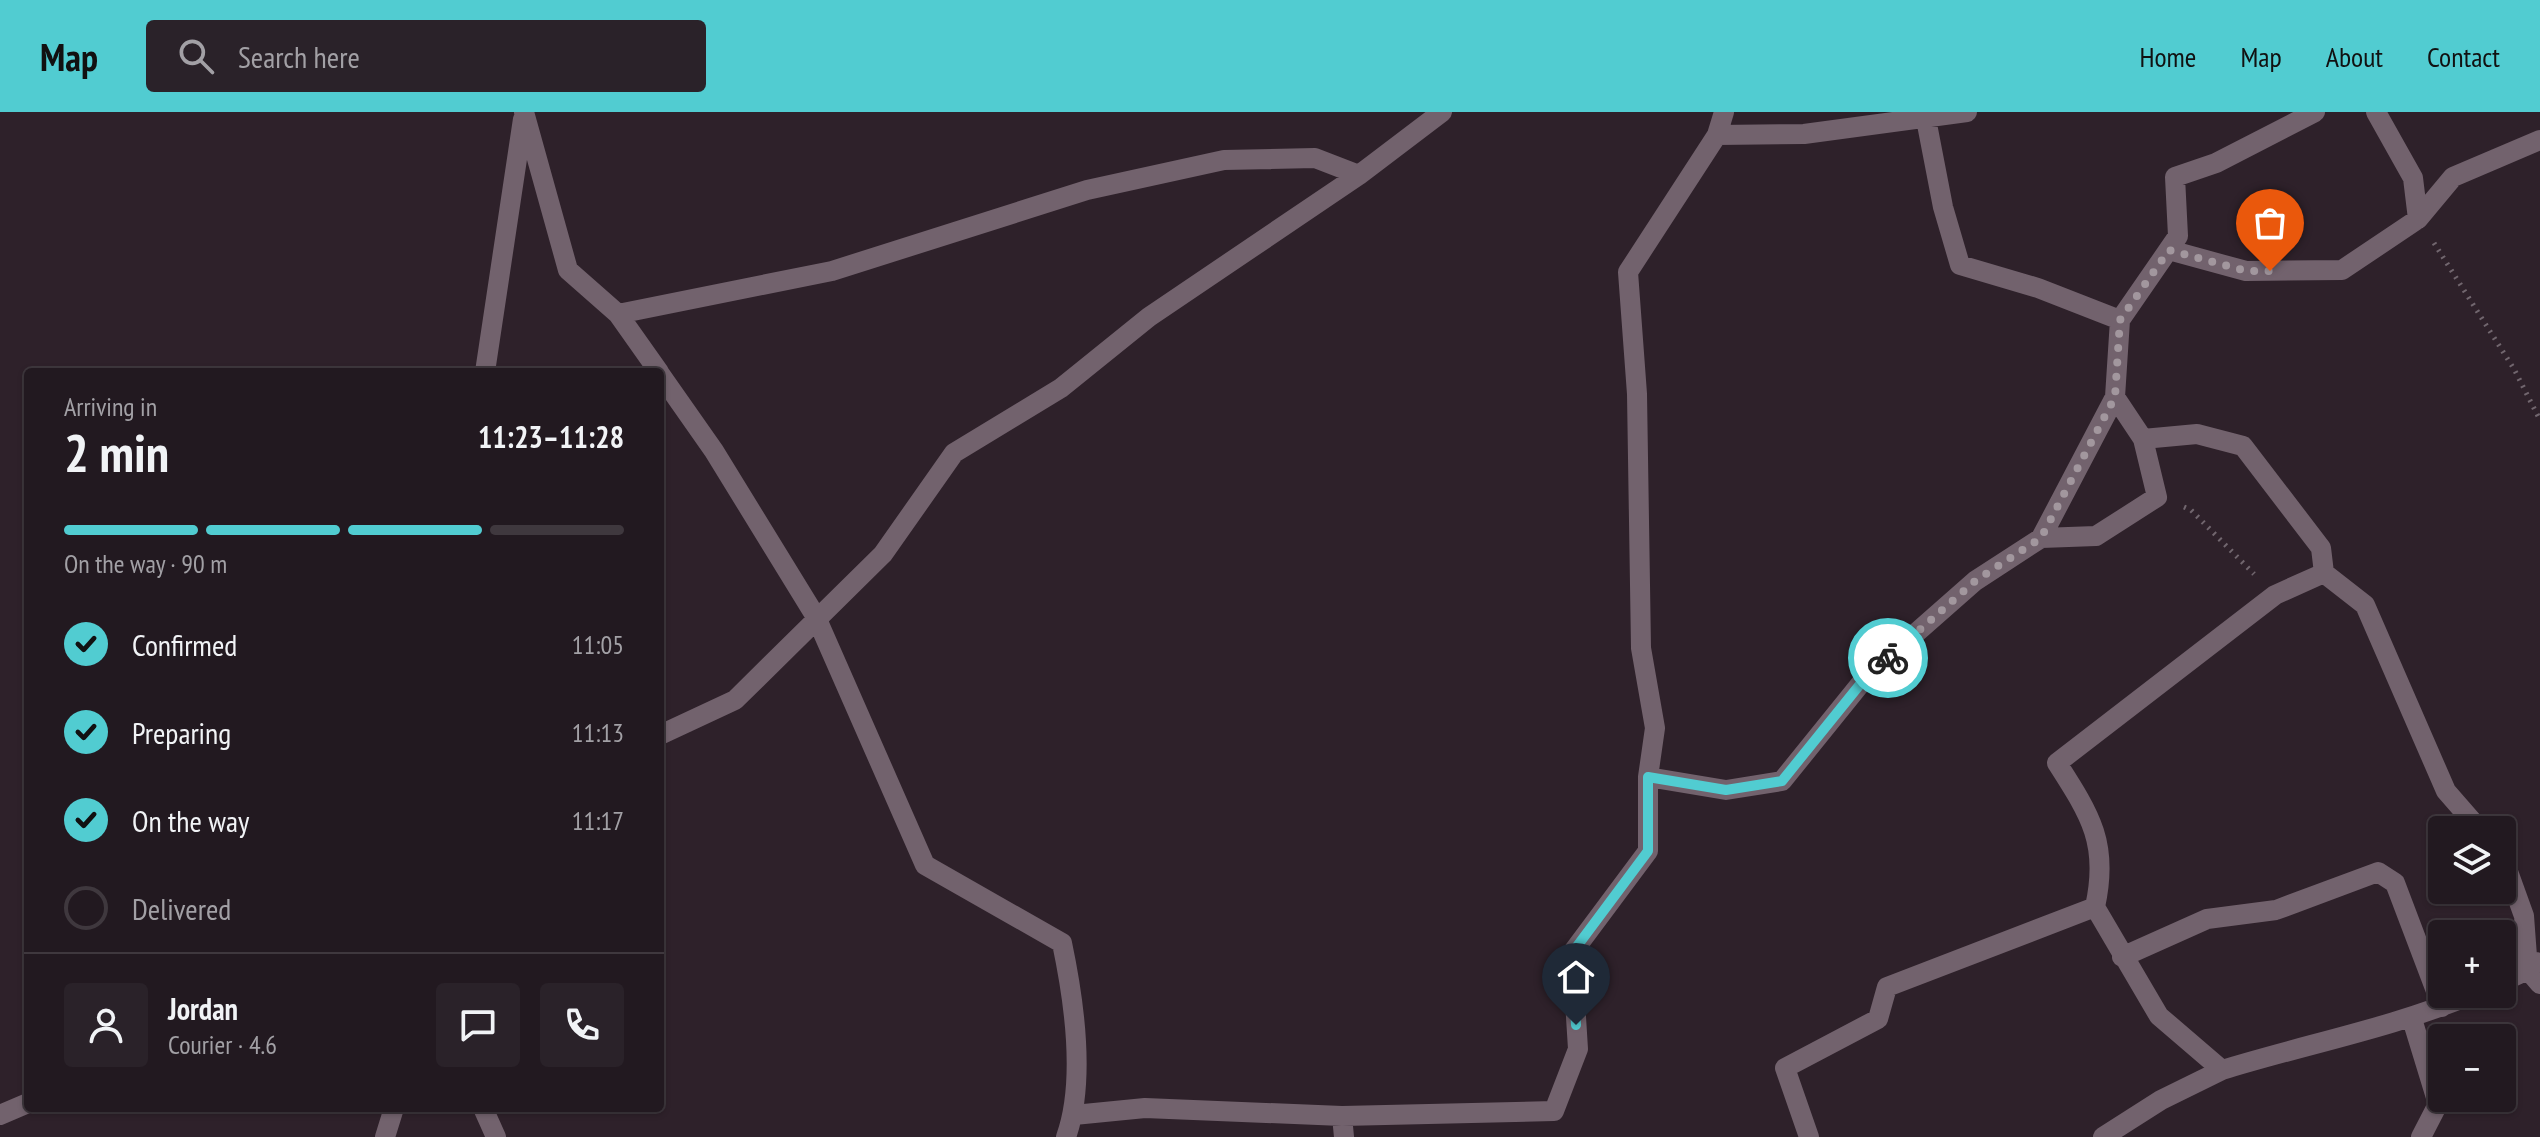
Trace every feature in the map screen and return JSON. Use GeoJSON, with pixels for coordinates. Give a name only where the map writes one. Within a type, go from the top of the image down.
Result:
{"type":"FeatureCollection","features":[{"type":"Feature","properties":{"kind":"street"},"geometry":{"type":"LineString","coordinates":[[524,112],[568,270],[618,314],[656,368]]}},
{"type":"Feature","properties":{"kind":"street"},"geometry":{"type":"LineString","coordinates":[[486,368],[524,112]]}},
{"type":"Feature","properties":{"kind":"street"},"geometry":{"type":"LineString","coordinates":[[664,733],[735,700],[883,554],[954,453],[1061,388],[1149,317],[1359,175],[1442,112]]}},
{"type":"Feature","properties":{"kind":"street"},"geometry":{"type":"LineString","coordinates":[[1074,1115],[1145,1108],[1342,1116],[1554,1111],[1578,1049],[1572,953],[1648,851],[1648,777],[1655,728],[1641,648],[1637,394],[1628,272],[1717,135],[1724,112]]}},
{"type":"Feature","properties":{"kind":"street"},"geometry":{"type":"LineString","coordinates":[[1717,135],[1804,134],[1967,112]]}},
{"type":"Feature","properties":{"kind":"street"},"geometry":{"type":"LineString","coordinates":[[1648,777],[1726,790],[1782,781],[1866,677],[1975,581],[2041,538],[2115,397],[2120,320],[2178,236],[2175,177],[2216,163],[2315,112]]}},
{"type":"Feature","properties":{"kind":"street"},"geometry":{"type":"LineString","coordinates":[[2376,112],[2413,178],[2418,219]]}},
{"type":"Feature","properties":{"kind":"street"},"geometry":{"type":"LineString","coordinates":[[1926,119],[1943,207],[1960,265],[2038,288],[2120,320]]}},
{"type":"Feature","properties":{"kind":"street"},"geometry":{"type":"LineString","coordinates":[[2169,250],[2246,271],[2342,270],[2418,219],[2453,177],[2540,140]]}},
{"type":"Feature","properties":{"kind":"street"},"geometry":{"type":"LineString","coordinates":[[618,314],[832,271],[1087,190],[1224,160],[1315,158],[1359,175]]}},
{"type":"Feature","properties":{"kind":"street"},"geometry":{"type":"LineString","coordinates":[[664,380],[714,451],[816,617],[925,865],[1062,943],[1074,1002],[1074,1115],[1066,1137]]}},
{"type":"Feature","properties":{"kind":"street"},"geometry":{"type":"LineString","coordinates":[[2041,538],[2096,536],[2157,497],[2143,439],[2115,397]]}},
{"type":"Feature","properties":{"kind":"street"},"geometry":{"type":"LineString","coordinates":[[2143,439],[2197,434],[2243,446],[2321,548],[2324,573],[2365,605],[2446,791],[2468,816]]}},
{"type":"Feature","properties":{"kind":"street"},"geometry":{"type":"LineString","coordinates":[[2222,1070],[2159,1016],[2095,907],[2103,873],[2100,848],[2093,826],[2057,763],[2275,595],[2324,573]]}},
{"type":"Feature","properties":{"kind":"street"},"geometry":{"type":"LineString","coordinates":[[2122,957],[2207,919],[2276,910],[2378,872],[2395,883],[2428,970]]}},
{"type":"Feature","properties":{"kind":"street"},"geometry":{"type":"LineString","coordinates":[[2516,894],[2536,971],[2516,977]]}},
{"type":"Feature","properties":{"kind":"street"},"geometry":{"type":"LineString","coordinates":[[1809,1137],[1785,1068],[1878,1019],[1887,987],[2095,907]]}},
{"type":"Feature","properties":{"kind":"street"},"geometry":{"type":"LineString","coordinates":[[2103,1137],[2161,1100],[2222,1070],[2300,1046],[2412,1019],[2440,1008]]}},
{"type":"Feature","properties":{"kind":"street"},"geometry":{"type":"LineString","coordinates":[[2412,1019],[2438,1104],[2421,1137]]}},
{"type":"Feature","properties":{"kind":"street"},"geometry":{"type":"LineString","coordinates":[[0,1115],[24,1105]]}},
{"type":"Feature","properties":{"kind":"street"},"geometry":{"type":"LineString","coordinates":[[385,1137],[393,1112]]}},
{"type":"Feature","properties":{"kind":"street"},"geometry":{"type":"LineString","coordinates":[[485,1112],[496,1137]]}},
{"type":"Feature","properties":{"kind":"street"},"geometry":{"type":"LineString","coordinates":[[1342,1116],[1344,1137]]}},
{"type":"Feature","properties":{"kind":"path"},"geometry":{"type":"LineString","coordinates":[[2418,219],[2514,369],[2540,420]]}},
{"type":"Feature","properties":{"kind":"path"},"geometry":{"type":"LineString","coordinates":[[2157,497],[2191,510],[2275,595]]}},
{"type":"Feature","properties":{"kind":"way so far"},"geometry":{"type":"LineString","coordinates":[[1888,658],[1975,581],[2041,538],[2115,397],[2120,320],[2169,250],[2246,271],[2270,271]]}},
{"type":"Feature","properties":{"kind":"route"},"geometry":{"type":"LineString","coordinates":[[1576,1025],[1572,953],[1648,851],[1648,777],[1726,790],[1782,781],[1866,677],[1888,658]]}}]}
